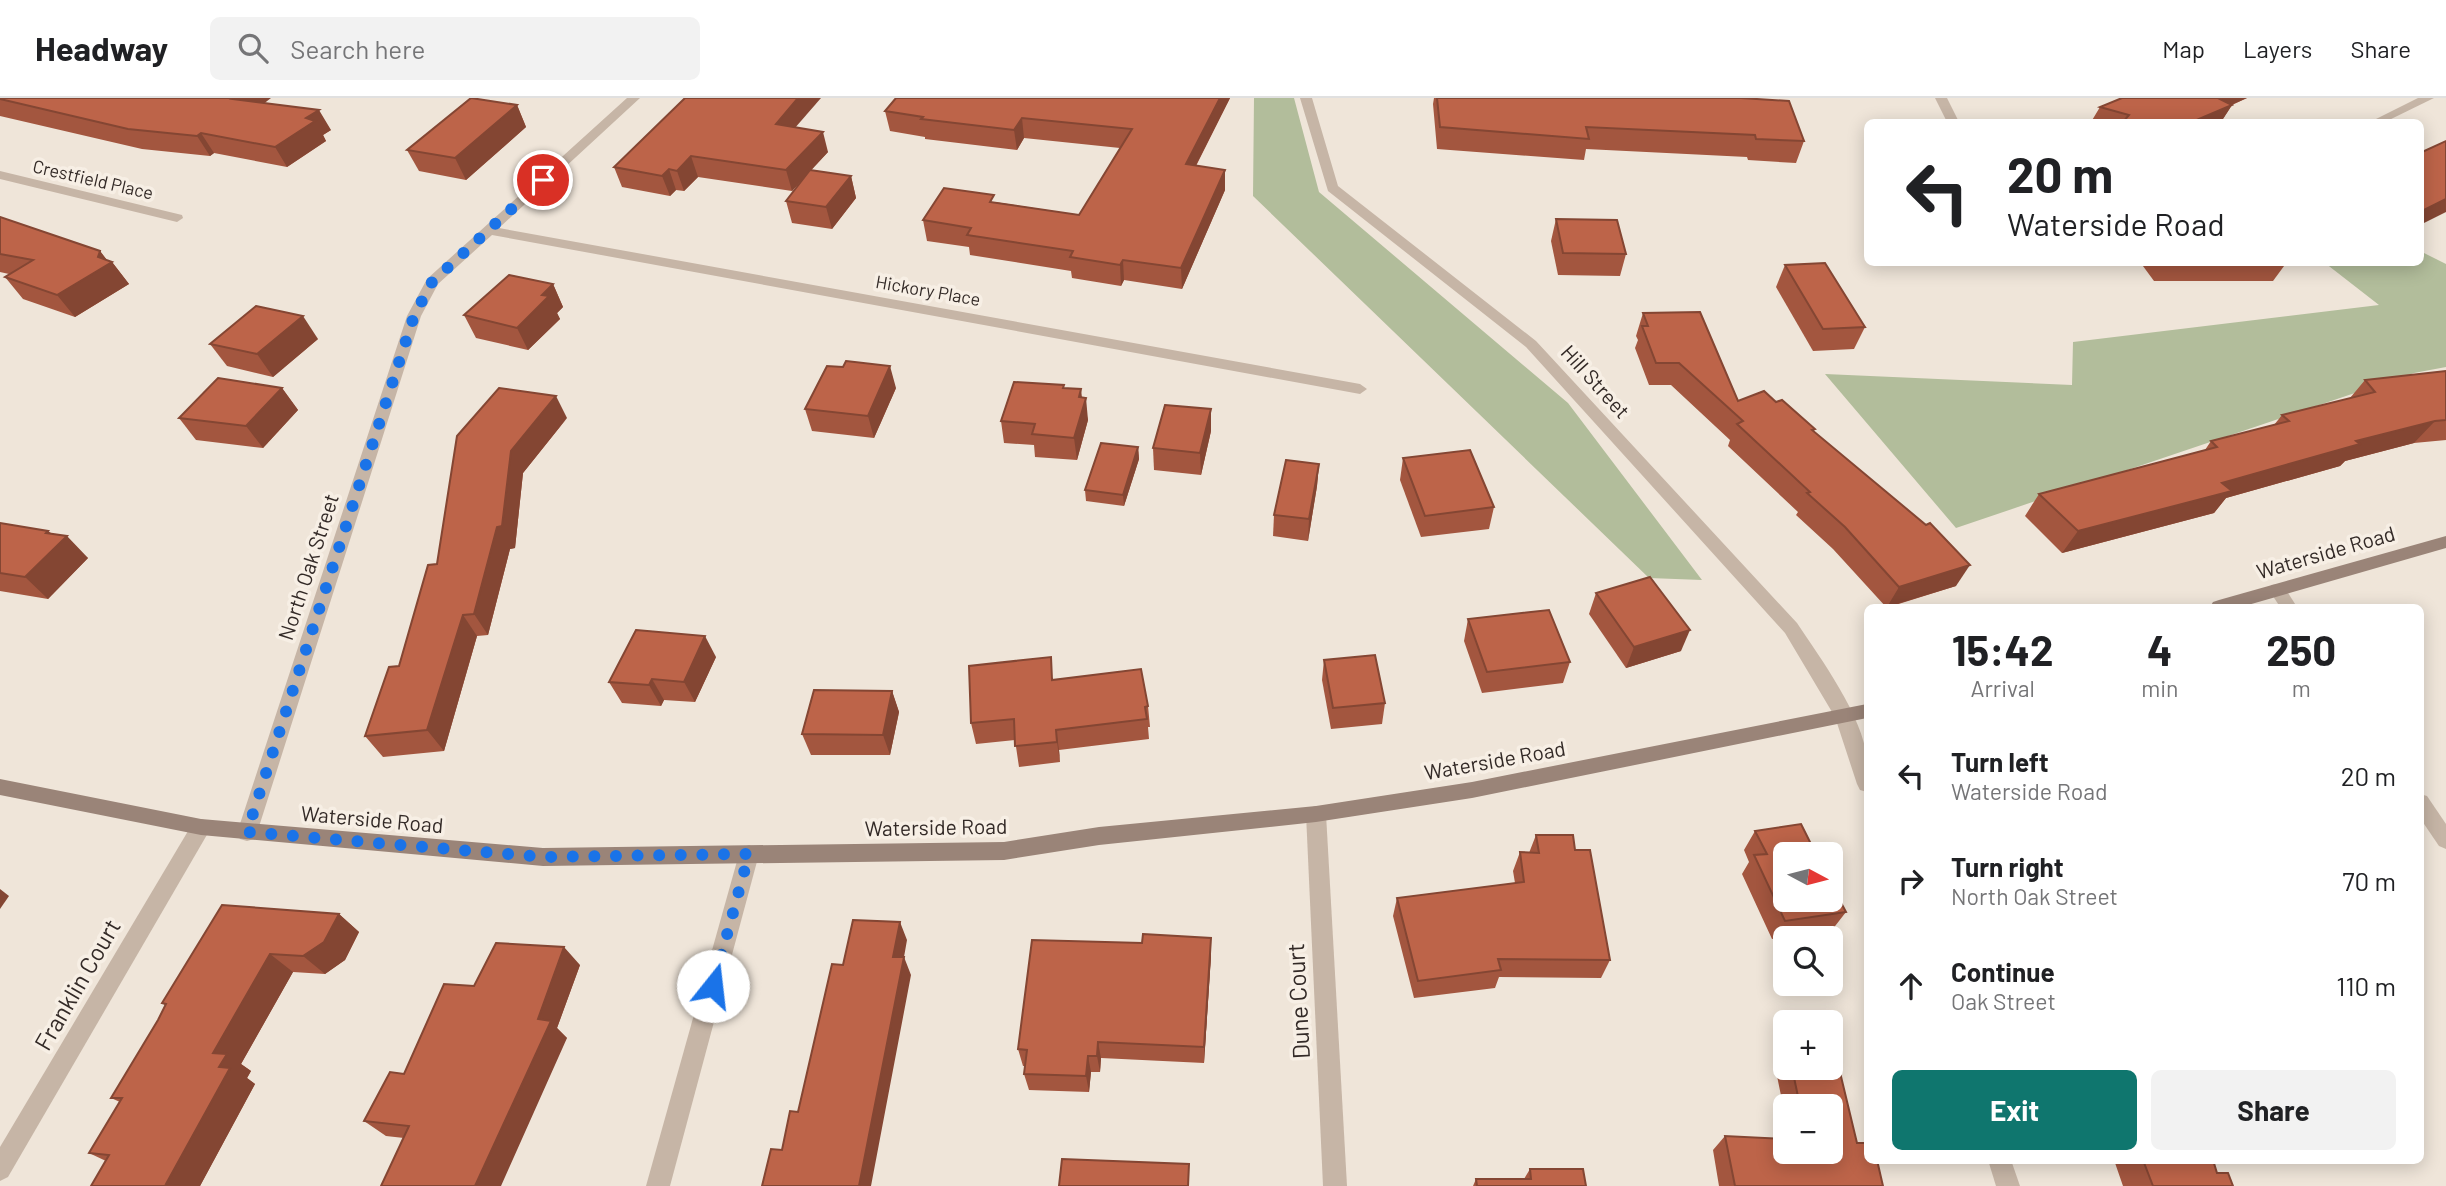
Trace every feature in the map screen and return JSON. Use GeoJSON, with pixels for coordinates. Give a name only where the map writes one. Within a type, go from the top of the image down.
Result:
{"type":"FeatureCollection","features":[{"type":"Feature","properties":{"kind":"main road","name":"Waterside Road"},"geometry":{"type":"LineString","coordinates":[[2229,604],[2446,542]]}},
{"type":"Feature","properties":{"kind":"main road","name":"Waterside Road"},"geometry":{"type":"LineString","coordinates":[[0,787],[201,827],[543,857],[1004,851],[1099,836],[1316,814],[1472,790],[1864,712]]}},
{"type":"Feature","properties":{"kind":"street","name":"North Oak Street"},"geometry":{"type":"LineString","coordinates":[[247,832],[414,316],[432,282],[634,98]]}},
{"type":"Feature","properties":{"kind":"street","name":"Hill Street"},"geometry":{"type":"LineString","coordinates":[[1306,98],[1332,188],[1531,344],[1791,628],[1823,677],[1844,716],[1864,775]]}},
{"type":"Feature","properties":{"kind":"street"},"geometry":{"type":"LineString","coordinates":[[1941,98],[1952,119]]}},
{"type":"Feature","properties":{"kind":"street"},"geometry":{"type":"LineString","coordinates":[[2382,119],[2428,98]]}},
{"type":"Feature","properties":{"kind":"street","name":"Crestfield Place"},"geometry":{"type":"LineString","coordinates":[[0,175],[177,218]]}},
{"type":"Feature","properties":{"kind":"street","name":"Hickory Place"},"geometry":{"type":"LineString","coordinates":[[488,230],[1360,389]]}},
{"type":"Feature","properties":{"kind":"street"},"geometry":{"type":"LineString","coordinates":[[2277,590],[2287,604]]}},
{"type":"Feature","properties":{"kind":"street"},"geometry":{"type":"LineString","coordinates":[[2424,808],[2446,840]]}},
{"type":"Feature","properties":{"kind":"street","name":"Dune Court"},"geometry":{"type":"LineString","coordinates":[[1316,814],[1335,1186]]}},
{"type":"Feature","properties":{"kind":"street","name":"Franklin Court"},"geometry":{"type":"LineString","coordinates":[[0,1169],[201,827]]}},
{"type":"Feature","properties":{"kind":"street"},"geometry":{"type":"LineString","coordinates":[[657,1186],[749,854]]}},
{"type":"Feature","properties":{"kind":"street"},"geometry":{"type":"LineString","coordinates":[[2000,1164],[2008,1186]]}},
{"type":"Feature","properties":{"kind":"green space"},"geometry":{"type":"Polygon","coordinates":[[[1254,98],[1294,98],[1319,192],[1568,403],[1702,580],[1649,578],[1253,196],[1254,98]]]}},
{"type":"Feature","properties":{"kind":"green space"},"geometry":{"type":"Polygon","coordinates":[[[2424,253],[2446,264],[2446,367],[2414,373],[1956,528],[1825,374],[2072,385],[2073,342],[2379,305],[2329,266],[2424,266],[2424,253]]]}},
{"type":"Feature","properties":{"kind":"building"},"geometry":{"type":"Polygon","coordinates":[[[0,98],[234,98],[232,99],[319,110],[306,118],[315,121],[275,147],[201,133],[197,136],[128,129],[0,98]]]}},
{"type":"Feature","properties":{"kind":"building"},"geometry":{"type":"Polygon","coordinates":[[[471,98],[517,105],[455,158],[407,150],[471,98]]]}},
{"type":"Feature","properties":{"kind":"building"},"geometry":{"type":"Polygon","coordinates":[[[685,98],[798,98],[776,124],[823,132],[786,170],[691,156],[677,171],[669,169],[662,176],[614,167],[685,98]]]}},
{"type":"Feature","properties":{"kind":"building"},"geometry":{"type":"Polygon","coordinates":[[[896,98],[1220,98],[1186,164],[1225,170],[1181,268],[1123,260],[1120,265],[1070,257],[1073,251],[967,235],[971,228],[923,220],[944,188],[994,195],[990,202],[1079,215],[1132,129],[1022,118],[1014,130],[921,119],[923,117],[885,111],[896,98]]]}},
{"type":"Feature","properties":{"kind":"building"},"geometry":{"type":"Polygon","coordinates":[[[1437,98],[1741,98],[1789,101],[1804,141],[1756,139],[1755,135],[1586,127],[1589,139],[1440,127],[1437,98]]]}},
{"type":"Feature","properties":{"kind":"building"},"geometry":{"type":"Polygon","coordinates":[[[2122,98],[2218,98],[2232,105],[2199,119],[2126,119],[2129,115],[2100,107],[2122,98]]]}},
{"type":"Feature","properties":{"kind":"building"},"geometry":{"type":"Polygon","coordinates":[[[2446,141],[2446,199],[2424,210],[2424,151],[2446,141]]]}},
{"type":"Feature","properties":{"kind":"building"},"geometry":{"type":"Polygon","coordinates":[[[810,170],[851,176],[826,207],[786,201],[810,170]]]}},
{"type":"Feature","properties":{"kind":"building"},"geometry":{"type":"Polygon","coordinates":[[[0,217],[100,251],[98,257],[112,262],[57,295],[5,277],[33,260],[0,254],[0,217]]]}},
{"type":"Feature","properties":{"kind":"building"},"geometry":{"type":"Polygon","coordinates":[[[1556,219],[1617,220],[1626,254],[1563,253],[1556,219]]]}},
{"type":"Feature","properties":{"kind":"building"},"geometry":{"type":"Polygon","coordinates":[[[1825,263],[1865,327],[1823,329],[1785,265],[1825,263]]]}},
{"type":"Feature","properties":{"kind":"building"},"geometry":{"type":"Polygon","coordinates":[[[509,275],[553,284],[542,295],[549,296],[517,328],[464,315],[509,275]]]}},
{"type":"Feature","properties":{"kind":"building"},"geometry":{"type":"Polygon","coordinates":[[[256,306],[303,316],[257,354],[210,344],[256,306]]]}},
{"type":"Feature","properties":{"kind":"building"},"geometry":{"type":"Polygon","coordinates":[[[1700,312],[1738,401],[1764,391],[1776,402],[1782,400],[1815,429],[1812,430],[1926,525],[1930,523],[1970,565],[1899,587],[1845,527],[1737,424],[1743,421],[1679,363],[1656,363],[1642,326],[1648,326],[1643,313],[1700,312]]]}},
{"type":"Feature","properties":{"kind":"building"},"geometry":{"type":"Polygon","coordinates":[[[846,361],[890,366],[868,416],[805,409],[827,366],[843,367],[846,361]]]}},
{"type":"Feature","properties":{"kind":"building"},"geometry":{"type":"Polygon","coordinates":[[[2446,371],[2446,420],[2356,441],[2360,444],[2222,483],[2232,491],[2078,531],[2039,494],[2217,447],[2211,441],[2289,421],[2282,415],[2375,392],[2365,380],[2446,371]]]}},
{"type":"Feature","properties":{"kind":"building"},"geometry":{"type":"Polygon","coordinates":[[[218,378],[282,388],[246,426],[179,418],[218,378]]]}},
{"type":"Feature","properties":{"kind":"building"},"geometry":{"type":"Polygon","coordinates":[[[1014,382],[1064,385],[1063,388],[1081,389],[1079,397],[1086,398],[1074,438],[1032,434],[1035,424],[1001,421],[1014,382]]]}},
{"type":"Feature","properties":{"kind":"building"},"geometry":{"type":"Polygon","coordinates":[[[499,388],[556,396],[511,451],[502,526],[497,527],[474,614],[463,615],[427,730],[365,736],[389,667],[399,666],[428,565],[437,564],[457,436],[499,388]]]}},
{"type":"Feature","properties":{"kind":"building"},"geometry":{"type":"Polygon","coordinates":[[[1165,405],[1211,409],[1200,453],[1153,448],[1165,405]]]}},
{"type":"Feature","properties":{"kind":"building"},"geometry":{"type":"Polygon","coordinates":[[[1101,443],[1138,447],[1123,495],[1085,490],[1101,443]]]}},
{"type":"Feature","properties":{"kind":"building"},"geometry":{"type":"Polygon","coordinates":[[[1470,450],[1494,507],[1425,516],[1403,458],[1470,450]]]}},
{"type":"Feature","properties":{"kind":"building"},"geometry":{"type":"Polygon","coordinates":[[[1286,460],[1319,464],[1309,519],[1274,515],[1286,460]]]}},
{"type":"Feature","properties":{"kind":"building"},"geometry":{"type":"Polygon","coordinates":[[[0,523],[67,536],[25,577],[0,573],[0,523]]]}},
{"type":"Feature","properties":{"kind":"building"},"geometry":{"type":"Polygon","coordinates":[[[1650,577],[1690,630],[1634,647],[1596,593],[1650,577]]]}},
{"type":"Feature","properties":{"kind":"building"},"geometry":{"type":"Polygon","coordinates":[[[1549,610],[1570,662],[1487,672],[1468,619],[1549,610]]]}},
{"type":"Feature","properties":{"kind":"building"},"geometry":{"type":"Polygon","coordinates":[[[636,630],[705,636],[684,682],[652,679],[649,685],[609,682],[636,630]]]}},
{"type":"Feature","properties":{"kind":"building"},"geometry":{"type":"Polygon","coordinates":[[[1375,655],[1385,703],[1333,708],[1324,660],[1375,655]]]}},
{"type":"Feature","properties":{"kind":"building"},"geometry":{"type":"Polygon","coordinates":[[[1051,657],[1052,680],[1141,669],[1148,706],[1145,707],[1147,719],[1056,730],[1057,742],[1015,746],[1014,719],[971,723],[969,666],[1051,657]]]}},
{"type":"Feature","properties":{"kind":"building"},"geometry":{"type":"Polygon","coordinates":[[[814,690],[892,691],[883,735],[802,734],[814,690]]]}},
{"type":"Feature","properties":{"kind":"building"},"geometry":{"type":"Polygon","coordinates":[[[1801,824],[1810,842],[1773,842],[1773,895],[1754,855],[1767,854],[1755,831],[1801,824]]]}},
{"type":"Feature","properties":{"kind":"building"},"geometry":{"type":"Polygon","coordinates":[[[1536,835],[1573,835],[1575,850],[1590,850],[1610,960],[1498,959],[1501,970],[1418,981],[1397,898],[1524,882],[1520,852],[1539,853],[1536,835]]]}},
{"type":"Feature","properties":{"kind":"building"},"geometry":{"type":"Polygon","coordinates":[[[222,905],[339,914],[324,942],[303,956],[270,954],[213,1053],[227,1054],[219,1067],[230,1068],[166,1184],[179,1186],[91,1186],[109,1155],[89,1153],[122,1098],[111,1098],[158,1020],[166,1004],[162,1003],[222,905]]]}},
{"type":"Feature","properties":{"kind":"building"},"geometry":{"type":"Polygon","coordinates":[[[1843,906],[1846,912],[1785,921],[1781,912],[1843,912],[1843,906]]]}},
{"type":"Feature","properties":{"kind":"building"},"geometry":{"type":"Polygon","coordinates":[[[853,920],[900,922],[893,957],[904,957],[859,1186],[762,1186],[771,1149],[782,1150],[790,1111],[798,1112],[832,964],[843,965],[853,920]]]}},
{"type":"Feature","properties":{"kind":"building"},"geometry":{"type":"Polygon","coordinates":[[[1143,934],[1211,938],[1204,1047],[1098,1042],[1097,1056],[1088,1056],[1086,1076],[1024,1074],[1027,1050],[1018,1049],[1032,940],[1142,943],[1143,934]]]}},
{"type":"Feature","properties":{"kind":"building"},"geometry":{"type":"Polygon","coordinates":[[[496,943],[564,947],[538,1019],[551,1021],[475,1186],[381,1186],[409,1126],[364,1121],[390,1072],[404,1074],[444,984],[474,986],[496,943]]]}},
{"type":"Feature","properties":{"kind":"building"},"geometry":{"type":"Polygon","coordinates":[[[1795,1080],[1842,1080],[1857,1143],[1864,1143],[1864,1164],[1878,1164],[1883,1186],[1735,1186],[1725,1136],[1773,1138],[1773,1164],[1843,1164],[1843,1094],[1797,1094],[1795,1080]]]}},
{"type":"Feature","properties":{"kind":"building"},"geometry":{"type":"Polygon","coordinates":[[[1062,1159],[1189,1164],[1188,1186],[1059,1186],[1062,1159]]]}},
{"type":"Feature","properties":{"kind":"building"},"geometry":{"type":"Polygon","coordinates":[[[2145,1164],[2214,1164],[2217,1173],[2228,1173],[2233,1186],[2153,1186],[2145,1164]]]}},
{"type":"Feature","properties":{"kind":"building"},"geometry":{"type":"Polygon","coordinates":[[[1530,1169],[1583,1169],[1586,1186],[1477,1186],[1476,1179],[1531,1179],[1530,1169]]]}},
{"type":"Feature","properties":{"kind":"route"},"geometry":{"type":"LineString","coordinates":[[543,180],[432,282],[414,316],[247,832],[543,857],[749,854],[713,986]]}}]}
